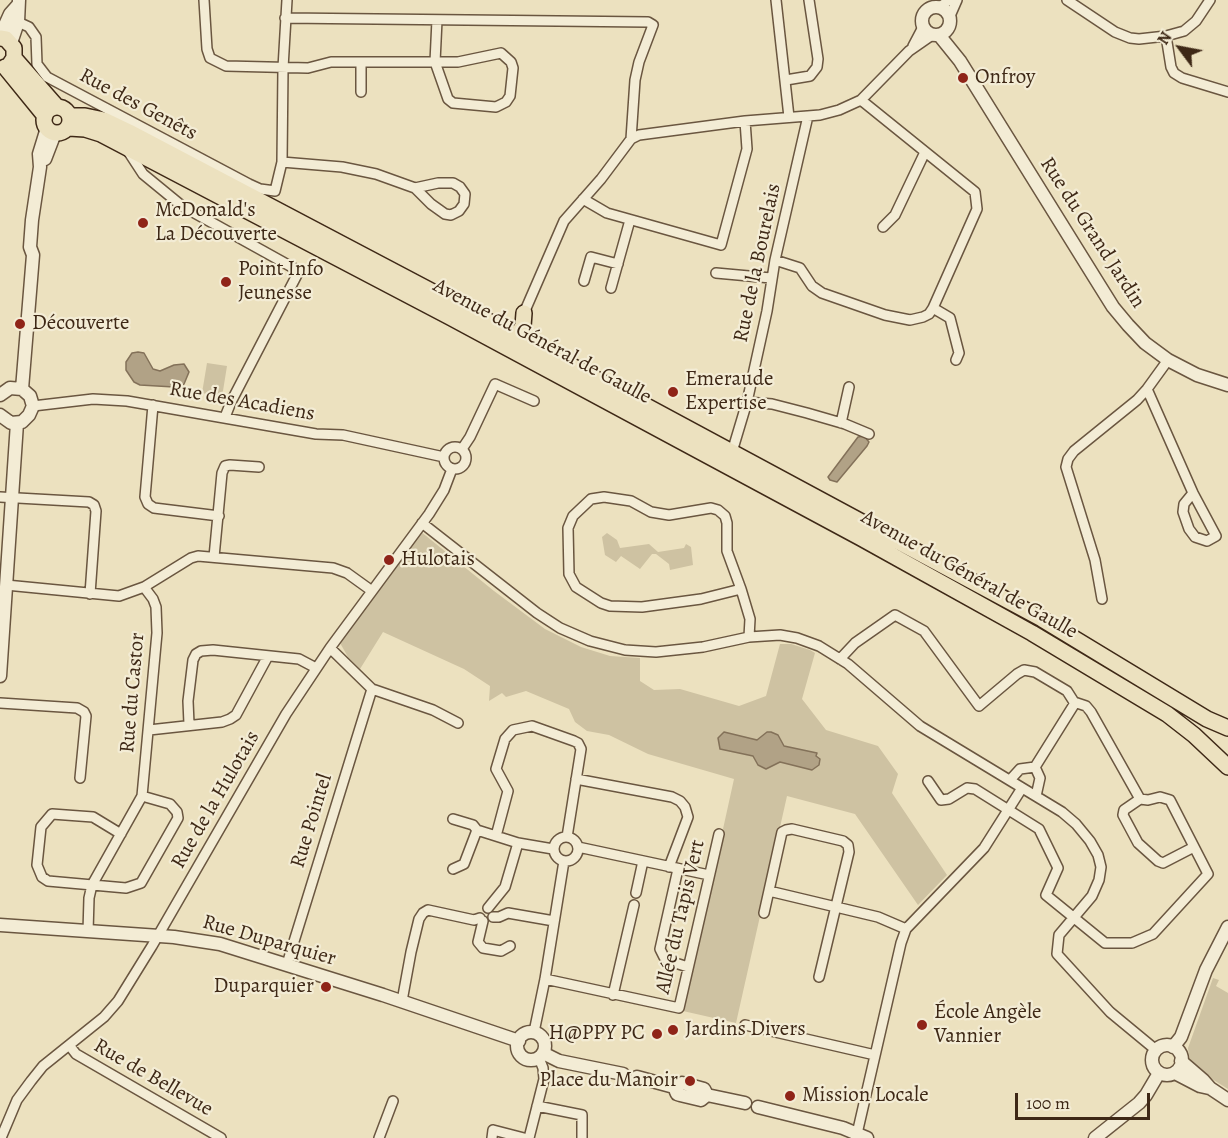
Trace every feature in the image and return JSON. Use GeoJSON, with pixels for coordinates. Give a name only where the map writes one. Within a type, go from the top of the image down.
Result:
{"type":"FeatureCollection","features":[{"type":"Feature","properties":{"kind":"main road"},"geometry":{"type":"LineString","coordinates":[[5,52],[57,121]]}},
{"type":"Feature","properties":{"kind":"main road","name":"Avenue du Général de Gaulle"},"geometry":{"type":"LineString","coordinates":[[57,121],[85,116],[104,120],[129,132],[1042,619],[1207,719],[1228,728]]}},
{"type":"Feature","properties":{"kind":"main road","name":"Avenue du Général de Gaulle"},"geometry":{"type":"LineString","coordinates":[[57,121],[101,134],[737,470],[1032,633],[1167,714],[1194,735],[1228,767]]}},
{"type":"Feature","properties":{"kind":"main road"},"geometry":{"type":"LineString","coordinates":[[488,337],[519,332],[524,313]]}},
{"type":"Feature","properties":{"kind":"street"},"geometry":{"type":"LineString","coordinates":[[204,0],[207,49],[210,58],[226,66],[308,68],[331,62],[361,62],[435,62],[458,62],[501,53],[511,62],[513,68],[510,96],[506,102],[496,107],[453,103],[447,99],[435,62],[437,20]]}},
{"type":"Feature","properties":{"kind":"street"},"geometry":{"type":"LineString","coordinates":[[287,0],[283,68],[282,162],[364,171],[416,188],[431,204],[445,214],[451,215],[459,211],[464,204],[465,194],[453,183],[438,183],[416,188]]}},
{"type":"Feature","properties":{"kind":"street"},"geometry":{"type":"LineString","coordinates":[[776,0],[789,117]]}},
{"type":"Feature","properties":{"kind":"street"},"geometry":{"type":"LineString","coordinates":[[786,80],[810,76],[817,67],[818,59],[809,0]]}},
{"type":"Feature","properties":{"kind":"street"},"geometry":{"type":"LineString","coordinates":[[920,0],[924,14],[922,22],[932,32]]}},
{"type":"Feature","properties":{"kind":"street"},"geometry":{"type":"LineString","coordinates":[[924,14],[928,10],[943,9],[957,0]]}},
{"type":"Feature","properties":{"kind":"street"},"geometry":{"type":"LineString","coordinates":[[1067,0],[1122,36],[1139,39],[1184,31],[1191,27],[1210,0]]}},
{"type":"Feature","properties":{"kind":"street"},"geometry":{"type":"LineString","coordinates":[[5,52],[18,22],[19,3]]}},
{"type":"Feature","properties":{"kind":"street"},"geometry":{"type":"LineString","coordinates":[[5,52],[10,14],[19,3]]}},
{"type":"Feature","properties":{"kind":"street"},"geometry":{"type":"LineString","coordinates":[[524,313],[564,221],[601,179],[631,139],[639,135],[745,121],[820,115],[839,110],[861,100],[909,51],[932,32],[949,29],[943,9]]}},
{"type":"Feature","properties":{"kind":"street","name":"Rue du Grand Jardin"},"geometry":{"type":"LineString","coordinates":[[943,9],[960,61]]}},
{"type":"Feature","properties":{"kind":"street"},"geometry":{"type":"LineString","coordinates":[[285,18],[648,22],[653,25],[635,80],[631,139]]}},
{"type":"Feature","properties":{"kind":"street","name":"Rue des Genêts"},"geometry":{"type":"LineString","coordinates":[[18,22],[29,27],[36,37],[38,64],[47,77],[260,189],[275,191],[282,162]]}},
{"type":"Feature","properties":{"kind":"street","name":"Rue du Grand Jardin"},"geometry":{"type":"LineString","coordinates":[[932,32],[960,61],[1113,307],[1145,343],[1168,360],[1197,375],[1228,385]]}},
{"type":"Feature","properties":{"kind":"street"},"geometry":{"type":"LineString","coordinates":[[1166,36],[1174,74],[1228,92]]}},
{"type":"Feature","properties":{"kind":"street"},"geometry":{"type":"LineString","coordinates":[[361,62],[361,92]]}},
{"type":"Feature","properties":{"kind":"street"},"geometry":{"type":"LineString","coordinates":[[775,260],[800,268],[812,286],[822,294],[885,315],[910,320],[929,314],[933,308],[977,209],[975,192],[861,100]]}},
{"type":"Feature","properties":{"kind":"street","name":"Rue de la Bourelais"},"geometry":{"type":"LineString","coordinates":[[732,452],[747,402],[767,311],[771,278],[808,116]]}},
{"type":"Feature","properties":{"kind":"street"},"geometry":{"type":"LineString","coordinates":[[22,389],[33,255],[37,248],[40,222],[34,215],[40,167],[39,154],[57,121]]}},
{"type":"Feature","properties":{"kind":"street"},"geometry":{"type":"LineString","coordinates":[[583,199],[607,213],[721,245],[747,149],[745,121]]}},
{"type":"Feature","properties":{"kind":"street"},"geometry":{"type":"LineString","coordinates":[[125,147],[143,174],[164,193],[194,214],[299,271],[225,417]]}},
{"type":"Feature","properties":{"kind":"street"},"geometry":{"type":"LineString","coordinates":[[883,227],[895,215],[925,152]]}},
{"type":"Feature","properties":{"kind":"street"},"geometry":{"type":"LineString","coordinates":[[611,288],[630,220]]}},
{"type":"Feature","properties":{"kind":"street"},"geometry":{"type":"LineString","coordinates":[[585,281],[591,257],[618,264]]}},
{"type":"Feature","properties":{"kind":"street"},"geometry":{"type":"LineString","coordinates":[[716,273],[771,278]]}},
{"type":"Feature","properties":{"kind":"street"},"geometry":{"type":"LineString","coordinates":[[933,308],[950,318],[959,353],[956,360]]}},
{"type":"Feature","properties":{"kind":"street"},"geometry":{"type":"LineString","coordinates":[[1102,599],[1095,560],[1066,467],[1068,459],[1074,451],[1137,400],[1168,360]]}},
{"type":"Feature","properties":{"kind":"street","name":"Rue de la Hulotais"},"geometry":{"type":"LineString","coordinates":[[1,1138],[17,1100],[31,1081],[44,1066],[104,1017],[118,1001],[286,714],[330,648],[422,523],[444,490],[452,469],[459,469],[464,465],[466,454],[462,449],[495,384],[534,401]]}},
{"type":"Feature","properties":{"kind":"street"},"geometry":{"type":"LineString","coordinates":[[841,423],[849,387]]}},
{"type":"Feature","properties":{"kind":"street"},"geometry":{"type":"LineString","coordinates":[[0,395],[10,388],[22,389],[30,396],[33,406],[26,419],[17,423],[5,420],[0,415]]}},
{"type":"Feature","properties":{"kind":"street"},"geometry":{"type":"LineString","coordinates":[[1147,389],[1193,493],[1216,536],[1207,541],[1201,541],[1195,537],[1189,529],[1183,512],[1184,504],[1193,493]]}},
{"type":"Feature","properties":{"kind":"street","name":"Rue des Acadiens"},"geometry":{"type":"LineString","coordinates":[[33,406],[110,399],[316,434],[343,435],[444,457]]}},
{"type":"Feature","properties":{"kind":"street"},"geometry":{"type":"LineString","coordinates":[[747,402],[772,404],[841,423],[869,434]]}},
{"type":"Feature","properties":{"kind":"street"},"geometry":{"type":"LineString","coordinates":[[153,405],[145,497],[148,504],[154,508],[219,516]]}},
{"type":"Feature","properties":{"kind":"street"},"geometry":{"type":"LineString","coordinates":[[0,676],[6,585],[6,498],[17,423]]}},
{"type":"Feature","properties":{"kind":"street"},"geometry":{"type":"LineString","coordinates":[[452,469],[444,463],[444,457],[450,448],[462,449]]}},
{"type":"Feature","properties":{"kind":"street"},"geometry":{"type":"LineString","coordinates":[[214,557],[222,472],[225,466],[260,467]]}},
{"type":"Feature","properties":{"kind":"street"},"geometry":{"type":"LineString","coordinates":[[741,589],[701,599],[642,606],[610,606],[601,603],[576,587],[571,579],[568,528],[573,516],[582,506],[591,499],[604,497],[630,501],[651,512],[669,515],[711,508],[718,510],[725,516],[727,523],[727,551],[741,589],[750,620],[749,637]]}},
{"type":"Feature","properties":{"kind":"street"},"geometry":{"type":"LineString","coordinates":[[6,498],[90,502],[93,505],[96,511],[90,594]]}},
{"type":"Feature","properties":{"kind":"street"},"geometry":{"type":"LineString","coordinates":[[422,523],[467,560],[548,620],[590,641],[626,650],[656,652],[703,647],[749,637],[780,635],[819,646],[840,659],[915,722],[1036,796],[1076,824],[1098,855],[1101,867],[1100,880],[1092,896],[1059,935],[1057,954],[1110,1012],[1156,1050]]}},
{"type":"Feature","properties":{"kind":"street"},"geometry":{"type":"LineString","coordinates":[[6,585],[120,596],[144,587],[198,556],[333,568],[347,573],[372,591]]}},
{"type":"Feature","properties":{"kind":"street","name":"Rue du Castor"},"geometry":{"type":"LineString","coordinates":[[88,932],[89,898],[92,885],[142,796],[157,614],[153,599],[144,587]]}},
{"type":"Feature","properties":{"kind":"street"},"geometry":{"type":"LineString","coordinates":[[840,659],[855,643],[895,615],[924,631],[979,706],[1017,674],[1029,670],[1067,691],[1075,703],[1086,706],[1140,799]]}},
{"type":"Feature","properties":{"kind":"street"},"geometry":{"type":"LineString","coordinates":[[330,648],[372,688],[433,710],[458,723]]}},
{"type":"Feature","properties":{"kind":"street"},"geometry":{"type":"LineString","coordinates":[[189,724],[192,660],[201,651],[213,650],[299,659],[316,668]]}},
{"type":"Feature","properties":{"kind":"street"},"geometry":{"type":"LineString","coordinates":[[149,730],[222,722],[230,719],[236,715],[268,656]]}},
{"type":"Feature","properties":{"kind":"street","name":"Rue Pointel"},"geometry":{"type":"LineString","coordinates":[[287,964],[372,688]]}},
{"type":"Feature","properties":{"kind":"street"},"geometry":{"type":"LineString","coordinates":[[0,703],[77,708],[84,712],[87,716],[80,778]]}},
{"type":"Feature","properties":{"kind":"street"},"geometry":{"type":"LineString","coordinates":[[1035,767],[1075,703]]}},
{"type":"Feature","properties":{"kind":"street"},"geometry":{"type":"LineString","coordinates":[[496,836],[508,791],[496,769],[505,739],[513,730],[532,726],[574,741],[581,749],[567,837]]}},
{"type":"Feature","properties":{"kind":"street"},"geometry":{"type":"LineString","coordinates":[[1010,780],[1016,771],[1035,767]]}},
{"type":"Feature","properties":{"kind":"street"},"geometry":{"type":"LineString","coordinates":[[1035,767],[1040,778],[1036,796]]}},
{"type":"Feature","properties":{"kind":"street"},"geometry":{"type":"LineString","coordinates":[[576,779],[672,797],[685,807],[688,817],[674,868],[660,949],[669,961],[688,967]]}},
{"type":"Feature","properties":{"kind":"street"},"geometry":{"type":"LineString","coordinates":[[928,781],[941,800],[948,799],[967,788],[975,789],[1039,829],[1058,868],[1046,895],[1105,943],[1132,943],[1153,933],[1208,874],[1170,800],[1160,797],[1140,799],[1124,810],[1123,815],[1138,843],[1158,861],[1163,863],[1194,847]]}},
{"type":"Feature","properties":{"kind":"street"},"geometry":{"type":"LineString","coordinates":[[758,1107],[860,1136],[875,1055],[906,929],[984,848],[1022,788]]}},
{"type":"Feature","properties":{"kind":"street"},"geometry":{"type":"LineString","coordinates":[[122,834],[86,815],[52,814],[41,827],[37,865],[42,877],[48,881],[126,888],[141,883],[176,824],[177,812],[166,801],[142,796]]}},
{"type":"Feature","properties":{"kind":"street"},"geometry":{"type":"LineString","coordinates":[[453,819],[473,825],[477,830],[518,843],[553,849]]}},
{"type":"Feature","properties":{"kind":"street"},"geometry":{"type":"LineString","coordinates":[[764,913],[782,832],[792,829],[843,841],[848,845],[849,852],[819,977]]}},
{"type":"Feature","properties":{"kind":"street"},"geometry":{"type":"LineString","coordinates":[[453,869],[464,864],[477,830]]}},
{"type":"Feature","properties":{"kind":"street","name":"Allée du Tapis Vert"},"geometry":{"type":"LineString","coordinates":[[613,994],[679,1008],[719,834]]}},
{"type":"Feature","properties":{"kind":"street"},"geometry":{"type":"LineString","coordinates":[[567,837],[576,842],[578,847],[577,854],[572,860],[564,861],[559,860],[553,849],[560,838],[567,837]]}},
{"type":"Feature","properties":{"kind":"street"},"geometry":{"type":"LineString","coordinates":[[510,946],[501,951],[483,948],[478,942],[486,916],[506,887],[518,843]]}},
{"type":"Feature","properties":{"kind":"street"},"geometry":{"type":"LineString","coordinates":[[578,847],[709,875]]}},
{"type":"Feature","properties":{"kind":"street"},"geometry":{"type":"LineString","coordinates":[[534,1032],[564,861]]}},
{"type":"Feature","properties":{"kind":"street"},"geometry":{"type":"LineString","coordinates":[[636,893],[643,861]]}},
{"type":"Feature","properties":{"kind":"street"},"geometry":{"type":"LineString","coordinates":[[769,891],[878,917],[906,929]]}},
{"type":"Feature","properties":{"kind":"street"},"geometry":{"type":"LineString","coordinates":[[545,979],[613,994],[633,905]]}},
{"type":"Feature","properties":{"kind":"street"},"geometry":{"type":"LineString","coordinates":[[402,1001],[419,919],[428,910],[474,920],[486,916],[499,917],[508,913],[554,921]]}},
{"type":"Feature","properties":{"kind":"street","name":"Rue Duparquier"},"geometry":{"type":"LineString","coordinates":[[0,925],[158,936],[220,944],[402,1001],[519,1041]]}},
{"type":"Feature","properties":{"kind":"street"},"geometry":{"type":"LineString","coordinates":[[1173,1047],[1181,1037],[1206,970],[1228,927]]}},
{"type":"Feature","properties":{"kind":"street"},"geometry":{"type":"LineString","coordinates":[[745,1025],[875,1055]]}},
{"type":"Feature","properties":{"kind":"street"},"geometry":{"type":"LineString","coordinates":[[534,1032],[525,1034],[519,1041],[518,1049],[530,1060],[541,1055],[623,1074]]}},
{"type":"Feature","properties":{"kind":"street"},"geometry":{"type":"LineString","coordinates":[[492,1138],[493,1130],[526,1138],[544,1079],[541,1055],[544,1040],[534,1032]]}},
{"type":"Feature","properties":{"kind":"street","name":"Rue de Bellevue"},"geometry":{"type":"LineString","coordinates":[[69,1045],[76,1054],[221,1138]]}},
{"type":"Feature","properties":{"kind":"street"},"geometry":{"type":"LineString","coordinates":[[1164,1046],[1173,1047],[1179,1053],[1181,1061],[1179,1069],[1170,1075],[1159,1073],[1152,1065],[1153,1055],[1156,1050],[1164,1046]]}},
{"type":"Feature","properties":{"kind":"street"},"geometry":{"type":"LineString","coordinates":[[1181,1061],[1210,1088],[1228,1100]]}},
{"type":"Feature","properties":{"kind":"street"},"geometry":{"type":"LineString","coordinates":[[1175,1072],[1200,1086],[1210,1088]]}},
{"type":"Feature","properties":{"kind":"street"},"geometry":{"type":"LineString","coordinates":[[1095,1138],[1138,1103],[1153,1086],[1159,1073]]}},
{"type":"Feature","properties":{"kind":"street"},"geometry":{"type":"LineString","coordinates":[[637,1077],[674,1087],[682,1083],[704,1089],[707,1095],[745,1104]]}},
{"type":"Feature","properties":{"kind":"street"},"geometry":{"type":"LineString","coordinates":[[379,1138],[393,1101]]}},
{"type":"Feature","properties":{"kind":"street"},"geometry":{"type":"LineString","coordinates":[[537,1106],[582,1115],[582,1138]]}},
{"type":"Feature","properties":{"kind":"shaded area"},"geometry":{"type":"Polygon","coordinates":[[[132,353],[144,353],[153,369],[160,371],[174,365],[184,364],[189,372],[184,384],[174,387],[140,385],[134,382],[126,370],[126,362],[132,353]]]}},
{"type":"Feature","properties":{"kind":"shaded area"},"geometry":{"type":"Polygon","coordinates":[[[207,363],[227,366],[222,397],[202,393],[207,363]]]}},
{"type":"Feature","properties":{"kind":"shaded area"},"geometry":{"type":"Polygon","coordinates":[[[864,436],[869,442],[867,446],[837,482],[830,480],[828,477],[858,437],[864,436]]]}},
{"type":"Feature","properties":{"kind":"shaded area"},"geometry":{"type":"Polygon","coordinates":[[[420,531],[545,629],[581,647],[610,656],[640,658],[640,681],[654,690],[680,689],[739,706],[766,696],[780,644],[791,644],[815,653],[802,699],[826,730],[878,746],[898,774],[892,793],[947,875],[918,905],[855,814],[787,796],[736,1023],[683,1011],[734,779],[648,754],[609,735],[587,731],[575,722],[569,709],[526,691],[506,697],[502,693],[489,701],[490,686],[464,669],[383,632],[360,669],[348,657],[340,643],[420,531]]]}},
{"type":"Feature","properties":{"kind":"shaded area"},"geometry":{"type":"Polygon","coordinates":[[[607,533],[617,540],[620,548],[649,544],[658,552],[684,548],[686,544],[691,547],[693,565],[670,570],[669,564],[656,554],[652,554],[640,569],[621,556],[616,562],[605,555],[602,537],[607,533]]]}},
{"type":"Feature","properties":{"kind":"shaded area"},"geometry":{"type":"Polygon","coordinates":[[[724,732],[757,740],[767,732],[771,732],[778,735],[784,746],[817,753],[816,756],[820,759],[819,765],[812,770],[780,762],[766,769],[758,765],[753,756],[720,749],[718,738],[724,732]]]}},
{"type":"Feature","properties":{"kind":"shaded area"},"geometry":{"type":"Polygon","coordinates":[[[1213,978],[1219,980],[1216,986],[1228,993],[1228,1089],[1196,1069],[1189,1058],[1188,1048],[1213,978]]]}},
{"type":"Feature","properties":{"kind":"place","name":"Onfroy"},"geometry":{"type":"Point","coordinates":[963,78]}},
{"type":"Feature","properties":{"kind":"place","name":"McDonald's La Découverte"},"geometry":{"type":"Point","coordinates":[143,223]}},
{"type":"Feature","properties":{"kind":"place","name":"Point Info Jeunesse"},"geometry":{"type":"Point","coordinates":[226,282]}},
{"type":"Feature","properties":{"kind":"place","name":"Découverte"},"geometry":{"type":"Point","coordinates":[20,324]}},
{"type":"Feature","properties":{"kind":"place","name":"Emeraude Expertise"},"geometry":{"type":"Point","coordinates":[673,392]}},
{"type":"Feature","properties":{"kind":"place","name":"Hulotais"},"geometry":{"type":"Point","coordinates":[389,560]}},
{"type":"Feature","properties":{"kind":"place","name":"Duparquier"},"geometry":{"type":"Point","coordinates":[326,987]}},
{"type":"Feature","properties":{"kind":"place","name":"École Angèle Vannier"},"geometry":{"type":"Point","coordinates":[922,1025]}},
{"type":"Feature","properties":{"kind":"place","name":"Jardins Divers"},"geometry":{"type":"Point","coordinates":[673,1030]}},
{"type":"Feature","properties":{"kind":"place","name":"H@PPY PC"},"geometry":{"type":"Point","coordinates":[657,1034]}},
{"type":"Feature","properties":{"kind":"place","name":"Place du Manoir"},"geometry":{"type":"Point","coordinates":[690,1081]}},
{"type":"Feature","properties":{"kind":"place","name":"Mission Locale"},"geometry":{"type":"Point","coordinates":[790,1096]}}]}
